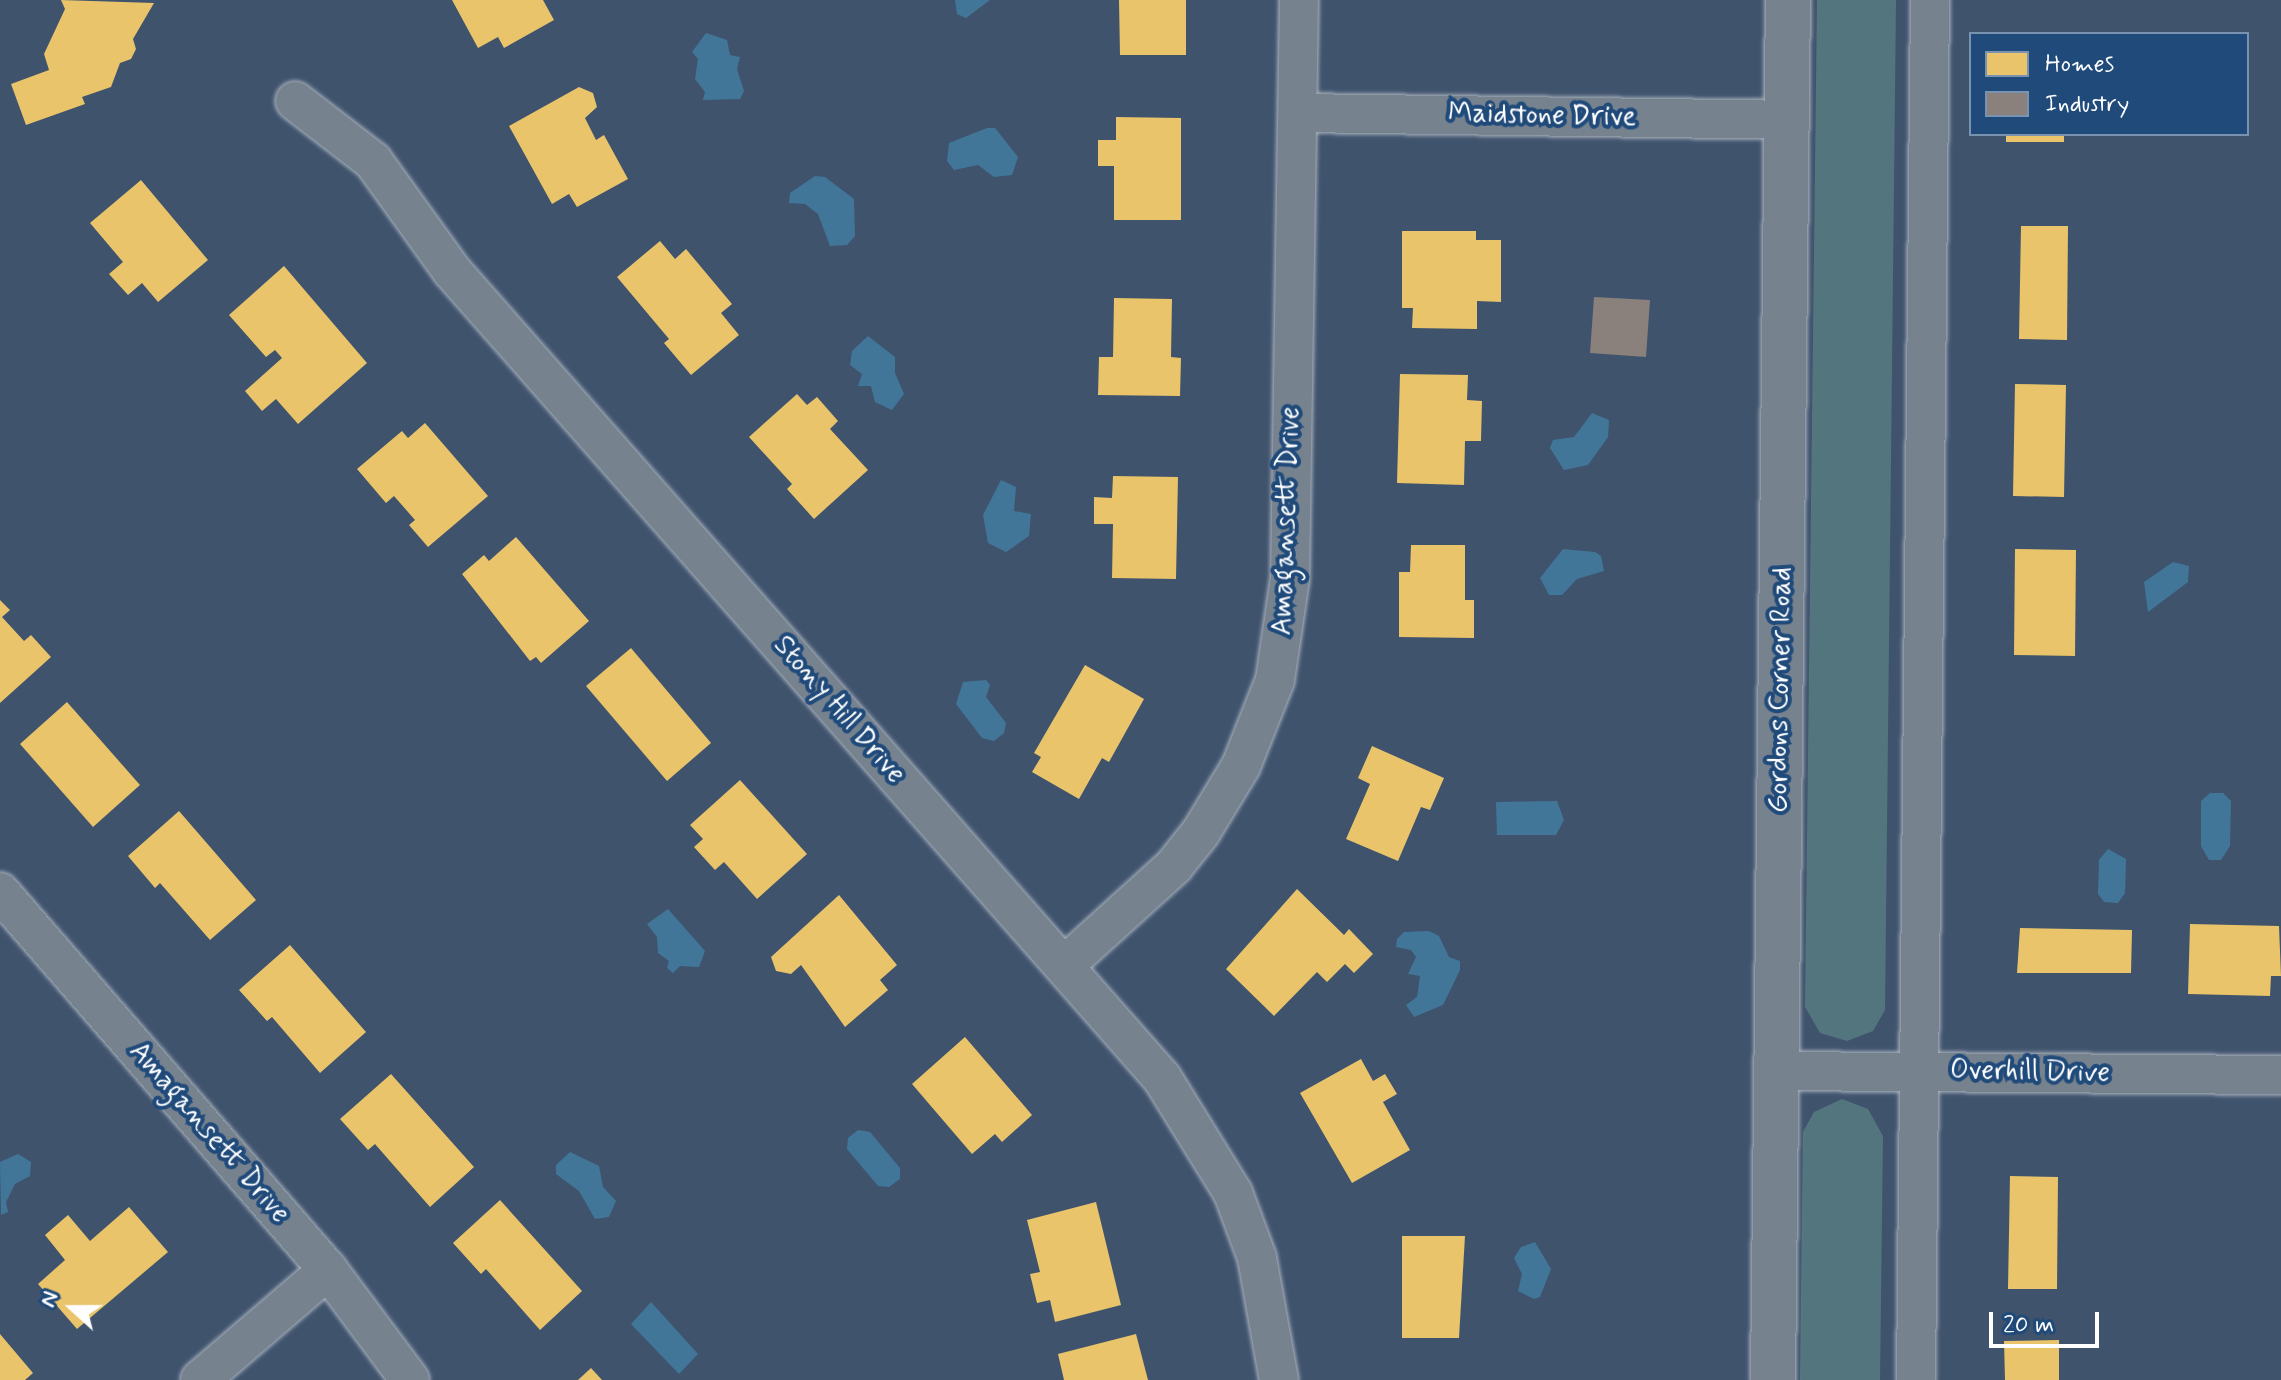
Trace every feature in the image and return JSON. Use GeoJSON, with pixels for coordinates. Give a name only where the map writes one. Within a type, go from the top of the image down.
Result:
{"type":"FeatureCollection","features":[{"type":"Feature","properties":{"kind":"street","name":"Amagansett Drive"},"geometry":{"type":"LineString","coordinates":[[1065,965],[1174,866],[1201,832],[1241,766],[1275,680],[1290,578],[1299,0]]}},
{"type":"Feature","properties":{"kind":"street","name":"Gordons Corner Road"},"geometry":{"type":"LineString","coordinates":[[1773,1380],[1788,0]]}},
{"type":"Feature","properties":{"kind":"street"},"geometry":{"type":"LineString","coordinates":[[1916,1380],[1930,0]]}},
{"type":"Feature","properties":{"kind":"street","name":"Stony Hill Drive"},"geometry":{"type":"LineString","coordinates":[[295,101],[373,161],[452,271],[1162,1078],[1233,1193],[1257,1258],[1279,1380]]}},
{"type":"Feature","properties":{"kind":"street","name":"Maidstone Drive"},"geometry":{"type":"LineString","coordinates":[[1298,113],[1787,120]]}},
{"type":"Feature","properties":{"kind":"street","name":"Amagansett Drive"},"geometry":{"type":"LineString","coordinates":[[0,892],[328,1270],[410,1380]]}},
{"type":"Feature","properties":{"kind":"street","name":"Overhill Drive"},"geometry":{"type":"LineString","coordinates":[[1778,1071],[2281,1075]]}},
{"type":"Feature","properties":{"kind":"street"},"geometry":{"type":"LineString","coordinates":[[200,1380],[328,1270]]}},
{"type":"Feature","properties":{"kind":"green space"},"geometry":{"type":"Polygon","coordinates":[[[1817,0],[1896,0],[1885,1010],[1873,1031],[1847,1041],[1820,1033],[1805,1007],[1817,0]]]}},
{"type":"Feature","properties":{"kind":"green space"},"geometry":{"type":"Polygon","coordinates":[[[1842,1099],[1868,1109],[1883,1136],[1880,1380],[1800,1380],[1803,1132],[1814,1112],[1842,1099]]]}},
{"type":"Feature","properties":{"kind":"water"},"geometry":{"type":"Polygon","coordinates":[[[955,0],[990,0],[966,18],[957,14],[955,0]]]}},
{"type":"Feature","properties":{"kind":"water"},"geometry":{"type":"Polygon","coordinates":[[[706,33],[727,40],[730,55],[740,57],[737,69],[744,91],[740,99],[703,100],[705,92],[695,79],[698,59],[692,52],[706,33]]]}},
{"type":"Feature","properties":{"kind":"water"},"geometry":{"type":"Polygon","coordinates":[[[987,128],[995,128],[1018,157],[1012,175],[994,177],[978,165],[954,170],[947,161],[949,143],[987,128]]]}},
{"type":"Feature","properties":{"kind":"water"},"geometry":{"type":"Polygon","coordinates":[[[815,176],[825,177],[854,199],[855,236],[847,245],[830,246],[818,214],[805,204],[789,203],[790,193],[815,176]]]}},
{"type":"Feature","properties":{"kind":"water"},"geometry":{"type":"Polygon","coordinates":[[[868,336],[895,357],[895,373],[904,394],[892,410],[875,402],[871,386],[858,386],[862,374],[850,365],[852,351],[868,336]]]}},
{"type":"Feature","properties":{"kind":"water"},"geometry":{"type":"Polygon","coordinates":[[[1592,413],[1609,420],[1608,437],[1588,465],[1564,470],[1550,448],[1553,440],[1574,437],[1592,413]]]}},
{"type":"Feature","properties":{"kind":"water"},"geometry":{"type":"Polygon","coordinates":[[[1001,480],[1016,487],[1014,511],[1031,514],[1029,536],[1006,552],[988,543],[983,515],[1001,480]]]}},
{"type":"Feature","properties":{"kind":"water"},"geometry":{"type":"Polygon","coordinates":[[[1563,549],[1595,552],[1601,556],[1604,571],[1577,579],[1562,595],[1549,595],[1540,578],[1563,549]]]}},
{"type":"Feature","properties":{"kind":"water"},"geometry":{"type":"Polygon","coordinates":[[[2173,562],[2189,566],[2188,582],[2148,612],[2144,582],[2173,562]]]}},
{"type":"Feature","properties":{"kind":"water"},"geometry":{"type":"Polygon","coordinates":[[[986,680],[990,685],[986,697],[1006,723],[1004,733],[994,741],[982,738],[956,704],[963,682],[986,680]]]}},
{"type":"Feature","properties":{"kind":"water"},"geometry":{"type":"Polygon","coordinates":[[[2210,793],[2223,793],[2231,801],[2230,846],[2221,860],[2209,860],[2201,846],[2201,801],[2210,793]]]}},
{"type":"Feature","properties":{"kind":"water"},"geometry":{"type":"Polygon","coordinates":[[[1557,801],[1564,820],[1556,835],[1497,835],[1496,802],[1557,801]]]}},
{"type":"Feature","properties":{"kind":"water"},"geometry":{"type":"Polygon","coordinates":[[[2108,849],[2126,859],[2125,893],[2118,903],[2104,902],[2098,894],[2099,860],[2108,849]]]}},
{"type":"Feature","properties":{"kind":"water"},"geometry":{"type":"Polygon","coordinates":[[[668,909],[705,951],[699,967],[680,966],[673,973],[667,968],[669,961],[658,953],[657,937],[647,924],[668,909]]]}},
{"type":"Feature","properties":{"kind":"water"},"geometry":{"type":"Polygon","coordinates":[[[1429,931],[1439,936],[1449,957],[1460,961],[1460,970],[1443,1005],[1414,1017],[1406,1005],[1417,997],[1420,976],[1408,974],[1416,957],[1411,950],[1396,947],[1397,939],[1404,932],[1429,931]]]}},
{"type":"Feature","properties":{"kind":"water"},"geometry":{"type":"Polygon","coordinates":[[[858,1130],[870,1132],[900,1168],[900,1179],[889,1187],[878,1186],[847,1149],[848,1138],[858,1130]]]}},
{"type":"Feature","properties":{"kind":"water"},"geometry":{"type":"Polygon","coordinates":[[[570,1152],[599,1166],[603,1187],[616,1201],[609,1217],[595,1219],[579,1191],[556,1174],[556,1165],[570,1152]]]}},
{"type":"Feature","properties":{"kind":"water"},"geometry":{"type":"Polygon","coordinates":[[[18,1154],[31,1162],[30,1176],[15,1184],[6,1202],[8,1212],[1,1215],[0,1162],[18,1154]]]}},
{"type":"Feature","properties":{"kind":"water"},"geometry":{"type":"Polygon","coordinates":[[[1535,1242],[1551,1269],[1540,1297],[1534,1299],[1518,1291],[1522,1274],[1514,1258],[1521,1247],[1535,1242]]]}},
{"type":"Feature","properties":{"kind":"water"},"geometry":{"type":"Polygon","coordinates":[[[651,1302],[698,1354],[679,1374],[631,1324],[651,1302]]]}},
{"type":"Feature","properties":{"kind":"building: Homes"},"geometry":{"type":"Polygon","coordinates":[[[61,0],[154,3],[133,39],[136,49],[131,59],[120,63],[111,87],[82,97],[85,104],[26,125],[11,84],[49,70],[44,54],[65,9],[61,0]]]}},
{"type":"Feature","properties":{"kind":"building: Homes"},"geometry":{"type":"Polygon","coordinates":[[[452,0],[543,0],[554,20],[504,48],[498,37],[478,48],[452,0]]]}},
{"type":"Feature","properties":{"kind":"building: Homes"},"geometry":{"type":"Polygon","coordinates":[[[1119,0],[1186,0],[1186,55],[1120,55],[1119,0]]]}},
{"type":"Feature","properties":{"kind":"building: Homes"},"geometry":{"type":"Polygon","coordinates":[[[579,87],[593,93],[597,107],[585,118],[596,140],[604,135],[628,179],[577,207],[569,194],[552,204],[509,126],[579,87]]]}},
{"type":"Feature","properties":{"kind":"building: Homes"},"geometry":{"type":"Polygon","coordinates":[[[1116,117],[1181,118],[1181,220],[1114,220],[1114,166],[1098,166],[1098,140],[1116,140],[1116,117]]]}},
{"type":"Feature","properties":{"kind":"building: Homes"},"geometry":{"type":"Polygon","coordinates":[[[2006,136],[2064,136],[2064,142],[2006,142],[2006,136]]]}},
{"type":"Feature","properties":{"kind":"building: Homes"},"geometry":{"type":"Polygon","coordinates":[[[141,180],[208,260],[158,302],[142,283],[128,295],[109,274],[123,262],[90,223],[141,180]]]}},
{"type":"Feature","properties":{"kind":"building: Homes"},"geometry":{"type":"Polygon","coordinates":[[[2021,226],[2068,226],[2067,340],[2019,339],[2021,226]]]}},
{"type":"Feature","properties":{"kind":"building: Homes"},"geometry":{"type":"Polygon","coordinates":[[[1402,231],[1476,231],[1476,240],[1501,240],[1501,302],[1477,301],[1477,329],[1412,328],[1413,308],[1402,308],[1402,231]]]}},
{"type":"Feature","properties":{"kind":"building: Homes"},"geometry":{"type":"Polygon","coordinates":[[[660,241],[675,259],[686,249],[732,304],[721,313],[739,335],[691,375],[664,343],[669,339],[617,277],[660,241]]]}},
{"type":"Feature","properties":{"kind":"building: Homes"},"geometry":{"type":"Polygon","coordinates":[[[284,266],[367,363],[298,424],[276,399],[262,411],[245,391],[282,358],[275,350],[266,357],[229,315],[284,266]]]}},
{"type":"Feature","properties":{"kind":"building: Homes"},"geometry":{"type":"Polygon","coordinates":[[[1114,298],[1172,299],[1171,357],[1181,358],[1180,396],[1098,395],[1099,357],[1113,357],[1114,298]]]}},
{"type":"Feature","properties":{"kind":"building: Homes"},"geometry":{"type":"Polygon","coordinates":[[[1400,374],[1468,375],[1467,400],[1482,401],[1481,441],[1465,441],[1464,485],[1397,483],[1400,374]]]}},
{"type":"Feature","properties":{"kind":"building: Homes"},"geometry":{"type":"Polygon","coordinates":[[[2015,384],[2066,385],[2064,497],[2013,496],[2015,384]]]}},
{"type":"Feature","properties":{"kind":"building: Homes"},"geometry":{"type":"Polygon","coordinates":[[[797,394],[807,405],[817,397],[838,421],[830,429],[868,470],[814,519],[787,489],[792,484],[749,437],[797,394]]]}},
{"type":"Feature","properties":{"kind":"building: Homes"},"geometry":{"type":"Polygon","coordinates":[[[425,423],[488,496],[428,547],[409,525],[415,520],[394,496],[386,503],[357,469],[402,431],[408,438],[425,423]]]}},
{"type":"Feature","properties":{"kind":"building: Homes"},"geometry":{"type":"Polygon","coordinates":[[[1113,476],[1178,477],[1176,579],[1112,578],[1113,524],[1094,524],[1094,497],[1112,498],[1113,476]]]}},
{"type":"Feature","properties":{"kind":"building: Homes"},"geometry":{"type":"Polygon","coordinates":[[[516,537],[589,621],[541,663],[536,657],[530,661],[462,574],[484,555],[489,561],[516,537]]]}},
{"type":"Feature","properties":{"kind":"building: Homes"},"geometry":{"type":"Polygon","coordinates":[[[1411,545],[1465,545],[1465,600],[1474,600],[1474,638],[1399,637],[1399,572],[1410,572],[1411,545]]]}},
{"type":"Feature","properties":{"kind":"building: Homes"},"geometry":{"type":"Polygon","coordinates":[[[2015,549],[2076,550],[2075,656],[2014,655],[2015,549]]]}},
{"type":"Feature","properties":{"kind":"building: Homes"},"geometry":{"type":"Polygon","coordinates":[[[0,600],[10,610],[2,617],[24,641],[31,635],[51,657],[0,703],[0,600]]]}},
{"type":"Feature","properties":{"kind":"building: Homes"},"geometry":{"type":"Polygon","coordinates":[[[631,648],[711,743],[667,781],[586,686],[631,648]]]}},
{"type":"Feature","properties":{"kind":"building: Homes"},"geometry":{"type":"Polygon","coordinates":[[[1085,665],[1144,699],[1109,762],[1102,758],[1079,799],[1032,772],[1041,757],[1034,753],[1085,665]]]}},
{"type":"Feature","properties":{"kind":"building: Homes"},"geometry":{"type":"Polygon","coordinates":[[[67,702],[140,785],[93,827],[20,744],[67,702]]]}},
{"type":"Feature","properties":{"kind":"building: Homes"},"geometry":{"type":"Polygon","coordinates":[[[1372,746],[1444,778],[1430,810],[1421,807],[1398,861],[1346,839],[1370,784],[1358,778],[1372,746]]]}},
{"type":"Feature","properties":{"kind":"building: Homes"},"geometry":{"type":"Polygon","coordinates":[[[740,780],[807,854],[757,899],[724,862],[715,870],[694,847],[703,839],[690,825],[740,780]]]}},
{"type":"Feature","properties":{"kind":"building: Homes"},"geometry":{"type":"Polygon","coordinates":[[[179,811],[256,900],[210,940],[160,883],[155,888],[128,856],[179,811]]]}},
{"type":"Feature","properties":{"kind":"building: Homes"},"geometry":{"type":"Polygon","coordinates":[[[1297,889],[1344,935],[1349,929],[1373,954],[1354,973],[1345,964],[1327,982],[1317,972],[1274,1016],[1226,969],[1297,889]]]}},
{"type":"Feature","properties":{"kind":"building: Homes"},"geometry":{"type":"Polygon","coordinates":[[[839,895],[897,965],[880,980],[888,990],[845,1027],[801,965],[791,974],[776,971],[771,957],[839,895]]]}},
{"type":"Feature","properties":{"kind":"building: Homes"},"geometry":{"type":"Polygon","coordinates":[[[2190,924],[2279,926],[2281,976],[2271,976],[2270,996],[2188,994],[2190,924]]]}},
{"type":"Feature","properties":{"kind":"building: Homes"},"geometry":{"type":"Polygon","coordinates":[[[2020,928],[2132,930],[2131,973],[2017,973],[2020,928]]]}},
{"type":"Feature","properties":{"kind":"building: Homes"},"geometry":{"type":"Polygon","coordinates":[[[290,945],[366,1032],[320,1073],[272,1017],[267,1021],[239,990],[290,945]]]}},
{"type":"Feature","properties":{"kind":"building: Homes"},"geometry":{"type":"Polygon","coordinates":[[[965,1037],[1032,1115],[1002,1142],[995,1134],[972,1154],[912,1084],[965,1037]]]}},
{"type":"Feature","properties":{"kind":"building: Homes"},"geometry":{"type":"Polygon","coordinates":[[[1361,1059],[1373,1081],[1385,1074],[1397,1094],[1383,1102],[1410,1150],[1352,1183],[1300,1093],[1361,1059]]]}},
{"type":"Feature","properties":{"kind":"building: Homes"},"geometry":{"type":"Polygon","coordinates":[[[391,1074],[474,1167],[430,1207],[375,1144],[368,1150],[340,1119],[391,1074]]]}},
{"type":"Feature","properties":{"kind":"building: Homes"},"geometry":{"type":"Polygon","coordinates":[[[2010,1176],[2058,1177],[2057,1289],[2008,1289],[2010,1176]]]}},
{"type":"Feature","properties":{"kind":"building: Homes"},"geometry":{"type":"Polygon","coordinates":[[[500,1200],[582,1291],[540,1330],[486,1269],[481,1274],[453,1243],[500,1200]]]}},
{"type":"Feature","properties":{"kind":"building: Homes"},"geometry":{"type":"Polygon","coordinates":[[[1096,1202],[1121,1305],[1055,1322],[1050,1300],[1037,1303],[1030,1274],[1040,1272],[1027,1220],[1096,1202]]]}},
{"type":"Feature","properties":{"kind":"building: Homes"},"geometry":{"type":"Polygon","coordinates":[[[129,1207],[168,1252],[77,1329],[38,1284],[65,1260],[45,1235],[68,1215],[90,1241],[129,1207]]]}},
{"type":"Feature","properties":{"kind":"building: Homes"},"geometry":{"type":"Polygon","coordinates":[[[1402,1236],[1465,1236],[1459,1338],[1402,1338],[1402,1236]]]}},
{"type":"Feature","properties":{"kind":"building: Homes"},"geometry":{"type":"Polygon","coordinates":[[[0,1334],[33,1373],[25,1380],[0,1380],[0,1334]]]}},
{"type":"Feature","properties":{"kind":"building: Homes"},"geometry":{"type":"Polygon","coordinates":[[[1136,1334],[1148,1380],[1064,1380],[1058,1354],[1136,1334]]]}},
{"type":"Feature","properties":{"kind":"building: Homes"},"geometry":{"type":"Polygon","coordinates":[[[2059,1340],[2059,1380],[2005,1380],[2004,1341],[2059,1340]]]}},
{"type":"Feature","properties":{"kind":"building: Homes"},"geometry":{"type":"Polygon","coordinates":[[[591,1368],[602,1380],[578,1380],[591,1368]]]}},
{"type":"Feature","properties":{"kind":"building: Industry"},"geometry":{"type":"Polygon","coordinates":[[[1594,297],[1650,300],[1646,357],[1590,353],[1594,297]]]}}]}
